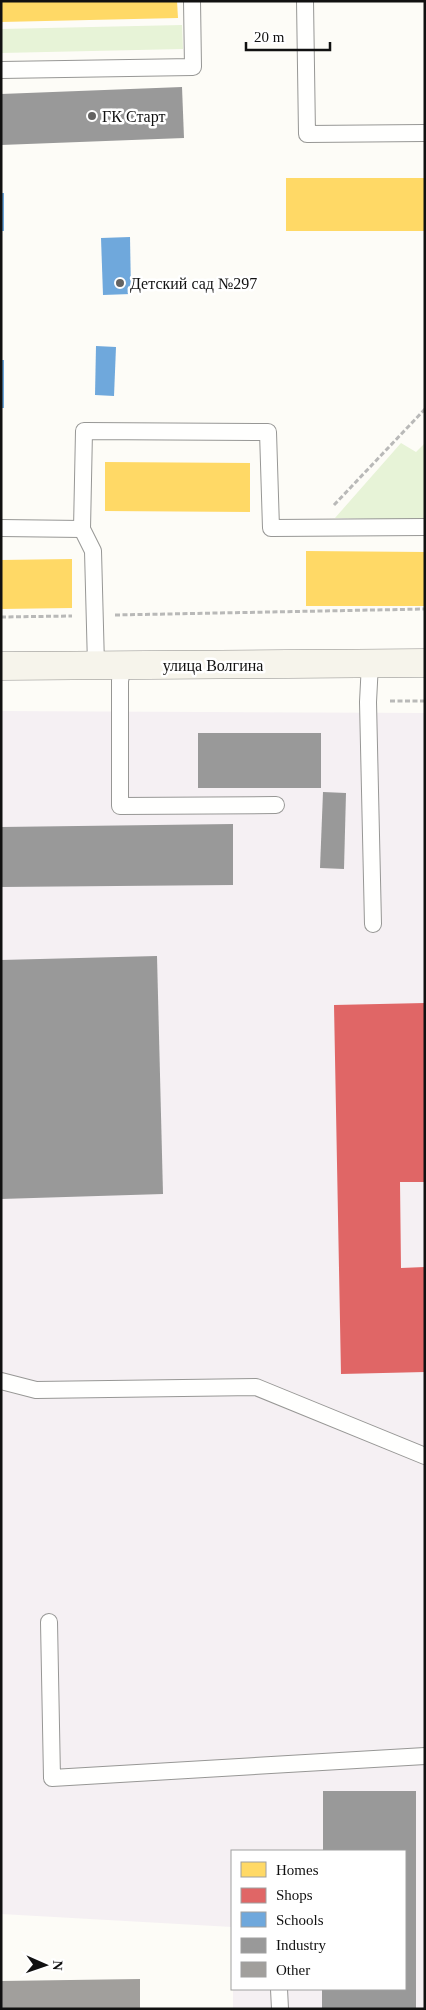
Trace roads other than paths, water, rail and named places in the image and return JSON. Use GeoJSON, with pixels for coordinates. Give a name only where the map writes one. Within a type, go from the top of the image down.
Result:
{"type":"FeatureCollection","features":[{"type":"Feature","properties":{"kind":"street","name":"улица Волгина"},"geometry":{"type":"LineString","coordinates":[[1,666],[425,663]]}},
{"type":"Feature","properties":{"kind":"lane"},"geometry":{"type":"LineString","coordinates":[[1,70],[192,67],[192,1]]}},
{"type":"Feature","properties":{"kind":"lane"},"geometry":{"type":"LineString","coordinates":[[305,1],[307,134],[425,133]]}},
{"type":"Feature","properties":{"kind":"lane"},"geometry":{"type":"LineString","coordinates":[[96,665],[94,551],[82,529],[84,431],[268,432],[271,528],[425,527]]}},
{"type":"Feature","properties":{"kind":"lane"},"geometry":{"type":"LineString","coordinates":[[1,528],[82,529]]}},
{"type":"Feature","properties":{"kind":"lane"},"geometry":{"type":"LineString","coordinates":[[370,664],[368,702],[373,924]]}},
{"type":"Feature","properties":{"kind":"lane"},"geometry":{"type":"LineString","coordinates":[[123,665],[120,681],[120,806],[276,805]]}},
{"type":"Feature","properties":{"kind":"lane"},"geometry":{"type":"LineString","coordinates":[[1,1381],[36,1390],[256,1387],[425,1456]]}},
{"type":"Feature","properties":{"kind":"lane"},"geometry":{"type":"LineString","coordinates":[[49,1622],[52,1778],[425,1756]]}},
{"type":"Feature","properties":{"kind":"lane"},"geometry":{"type":"LineString","coordinates":[[280,1990],[280,2009]]}},
{"type":"Feature","properties":{"kind":"place","name":"ГК Старт"},"geometry":{"type":"Point","coordinates":[92,116]}},
{"type":"Feature","properties":{"kind":"place","name":"Детский сад №297"},"geometry":{"type":"Point","coordinates":[120,283]}}]}
